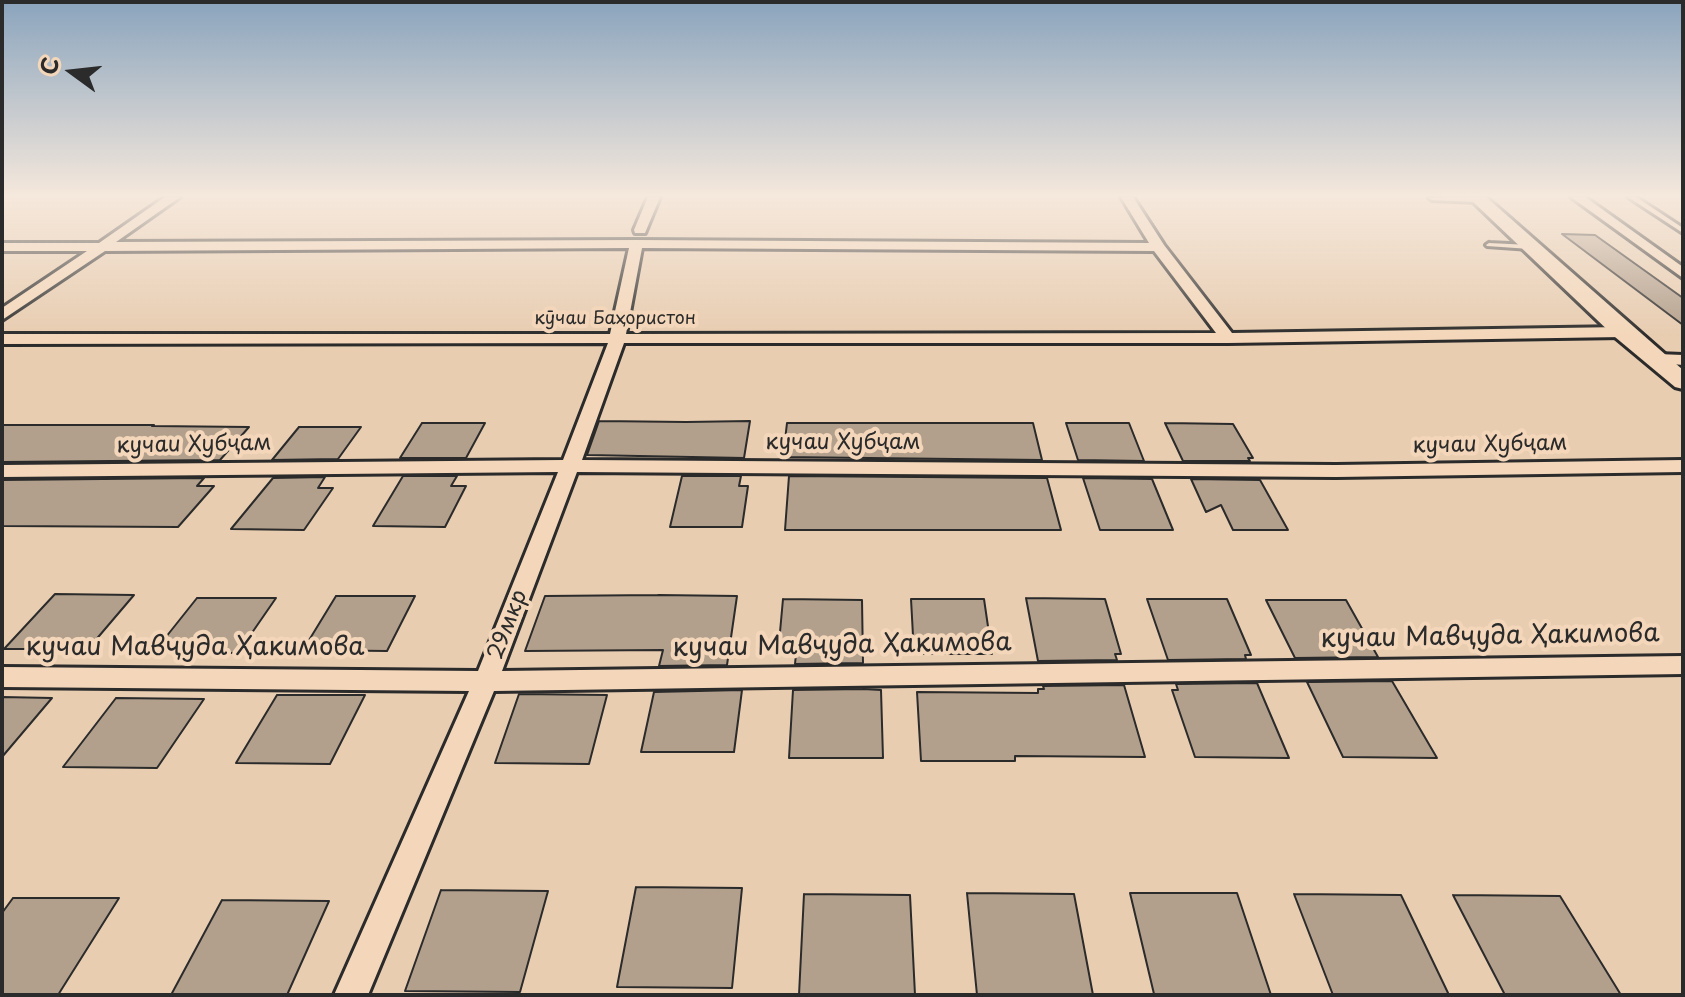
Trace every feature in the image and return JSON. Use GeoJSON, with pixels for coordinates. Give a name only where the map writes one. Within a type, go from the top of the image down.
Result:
{"type":"FeatureCollection","features":[{"type":"Feature","properties":{"kind":"main road"},"geometry":{"type":"LineString","coordinates":[[1526,244],[1683,382]]}},
{"type":"Feature","properties":{"kind":"street"},"geometry":{"type":"LineString","coordinates":[[2,315],[106,244]]}},
{"type":"Feature","properties":{"kind":"street"},"geometry":{"type":"LineString","coordinates":[[2,247],[319,244]]}},
{"type":"Feature","properties":{"kind":"street","name":"29мкр"},"geometry":{"type":"LineString","coordinates":[[351,995],[486,681],[570,466],[617,340],[637,244]]}},
{"type":"Feature","properties":{"kind":"street"},"geometry":{"type":"LineString","coordinates":[[977,244],[1158,247]]}},
{"type":"Feature","properties":{"kind":"street"},"geometry":{"type":"LineString","coordinates":[[1156,244],[1228,338]]}},
{"type":"Feature","properties":{"kind":"street"},"geometry":{"type":"LineString","coordinates":[[1641,244],[1683,274]]}},
{"type":"Feature","properties":{"kind":"street","name":"кӯчаи Баҳористон"},"geometry":{"type":"LineString","coordinates":[[2,339],[1228,338],[1623,332]]}},
{"type":"Feature","properties":{"kind":"street"},"geometry":{"type":"LineString","coordinates":[[1657,359],[1683,360]]}},
{"type":"Feature","properties":{"kind":"street","name":"кучаи Хубҷам"},"geometry":{"type":"LineString","coordinates":[[2,471],[570,466],[1336,471],[1683,466]]}},
{"type":"Feature","properties":{"kind":"street","name":"кучаи Мавҷуда Ҳакимова"},"geometry":{"type":"LineString","coordinates":[[2,677],[486,681],[1683,665]]}},
{"type":"Feature","properties":{"kind":"lane"},"geometry":{"type":"LineString","coordinates":[[1489,245],[1530,247]]}},
{"type":"Feature","properties":{"kind":"building"},"geometry":{"type":"Polygon","coordinates":[[[1575,244],[1607,244],[1683,298],[1683,325],[1575,244]]]}},
{"type":"Feature","properties":{"kind":"building"},"geometry":{"type":"Polygon","coordinates":[[[599,421],[750,421],[744,458],[587,455],[599,421]]]}},
{"type":"Feature","properties":{"kind":"building"},"geometry":{"type":"Polygon","coordinates":[[[422,423],[485,423],[466,458],[400,458],[422,423]]]}},
{"type":"Feature","properties":{"kind":"building"},"geometry":{"type":"Polygon","coordinates":[[[787,423],[1033,423],[1042,460],[783,457],[787,423]]]}},
{"type":"Feature","properties":{"kind":"building"},"geometry":{"type":"Polygon","coordinates":[[[1066,423],[1129,423],[1144,461],[1078,460],[1066,423]]]}},
{"type":"Feature","properties":{"kind":"building"},"geometry":{"type":"Polygon","coordinates":[[[1165,423],[1233,424],[1253,458],[1248,458],[1250,461],[1183,461],[1165,423]]]}},
{"type":"Feature","properties":{"kind":"building"},"geometry":{"type":"Polygon","coordinates":[[[2,425],[249,427],[220,460],[2,462],[2,425]]]}},
{"type":"Feature","properties":{"kind":"building"},"geometry":{"type":"Polygon","coordinates":[[[299,427],[361,427],[338,459],[272,460],[299,427]]]}},
{"type":"Feature","properties":{"kind":"building"},"geometry":{"type":"Polygon","coordinates":[[[403,476],[457,476],[451,486],[466,486],[445,527],[373,526],[403,476]]]}},
{"type":"Feature","properties":{"kind":"building"},"geometry":{"type":"Polygon","coordinates":[[[682,476],[741,476],[739,486],[748,486],[742,527],[670,527],[682,476]]]}},
{"type":"Feature","properties":{"kind":"building"},"geometry":{"type":"Polygon","coordinates":[[[789,476],[1047,478],[1061,530],[785,530],[789,476]]]}},
{"type":"Feature","properties":{"kind":"building"},"geometry":{"type":"Polygon","coordinates":[[[325,477],[318,488],[333,488],[304,530],[231,529],[273,478],[325,477]]]}},
{"type":"Feature","properties":{"kind":"building"},"geometry":{"type":"Polygon","coordinates":[[[204,478],[197,486],[214,486],[178,527],[2,526],[2,480],[204,478]]]}},
{"type":"Feature","properties":{"kind":"building"},"geometry":{"type":"Polygon","coordinates":[[[1083,478],[1152,479],[1173,530],[1100,530],[1083,478]]]}},
{"type":"Feature","properties":{"kind":"building"},"geometry":{"type":"Polygon","coordinates":[[[1191,479],[1260,480],[1288,530],[1233,530],[1221,505],[1206,512],[1191,479]]]}},
{"type":"Feature","properties":{"kind":"building"},"geometry":{"type":"Polygon","coordinates":[[[55,594],[134,595],[88,649],[4,649],[55,594]]]}},
{"type":"Feature","properties":{"kind":"building"},"geometry":{"type":"Polygon","coordinates":[[[336,596],[415,596],[387,651],[303,650],[336,596]]]}},
{"type":"Feature","properties":{"kind":"building"},"geometry":{"type":"Polygon","coordinates":[[[545,596],[737,596],[727,665],[659,666],[663,650],[525,651],[545,596]]]}},
{"type":"Feature","properties":{"kind":"building"},"geometry":{"type":"Polygon","coordinates":[[[197,598],[276,598],[238,653],[154,652],[197,598]]]}},
{"type":"Feature","properties":{"kind":"building"},"geometry":{"type":"Polygon","coordinates":[[[1026,598],[1105,599],[1121,654],[1115,654],[1117,660],[1038,661],[1026,598]]]}},
{"type":"Feature","properties":{"kind":"building"},"geometry":{"type":"Polygon","coordinates":[[[783,599],[862,600],[863,663],[795,664],[796,654],[778,654],[783,599]]]}},
{"type":"Feature","properties":{"kind":"building"},"geometry":{"type":"Polygon","coordinates":[[[911,599],[984,599],[992,654],[914,654],[911,599]]]}},
{"type":"Feature","properties":{"kind":"building"},"geometry":{"type":"Polygon","coordinates":[[[1147,599],[1227,599],[1251,655],[1245,655],[1246,659],[1168,660],[1147,599]]]}},
{"type":"Feature","properties":{"kind":"building"},"geometry":{"type":"Polygon","coordinates":[[[1266,600],[1346,600],[1378,657],[1295,658],[1266,600]]]}},
{"type":"Feature","properties":{"kind":"building"},"geometry":{"type":"Polygon","coordinates":[[[1392,681],[1437,758],[1343,757],[1307,682],[1392,681]]]}},
{"type":"Feature","properties":{"kind":"building"},"geometry":{"type":"Polygon","coordinates":[[[1257,683],[1289,758],[1195,757],[1172,690],[1178,690],[1176,684],[1257,683]]]}},
{"type":"Feature","properties":{"kind":"building"},"geometry":{"type":"Polygon","coordinates":[[[1124,685],[1145,757],[1015,756],[1015,761],[921,761],[917,692],[1038,693],[1038,689],[1044,689],[1043,686],[1124,685]]]}},
{"type":"Feature","properties":{"kind":"building"},"geometry":{"type":"Polygon","coordinates":[[[742,690],[734,752],[641,752],[654,692],[742,690]]]}},
{"type":"Feature","properties":{"kind":"building"},"geometry":{"type":"Polygon","coordinates":[[[793,690],[881,690],[883,758],[789,758],[793,690]]]}},
{"type":"Feature","properties":{"kind":"building"},"geometry":{"type":"Polygon","coordinates":[[[519,694],[607,695],[589,764],[495,763],[519,694]]]}},
{"type":"Feature","properties":{"kind":"building"},"geometry":{"type":"Polygon","coordinates":[[[277,695],[365,695],[330,764],[236,763],[277,695]]]}},
{"type":"Feature","properties":{"kind":"building"},"geometry":{"type":"Polygon","coordinates":[[[2,697],[52,698],[2,757],[2,697]]]}},
{"type":"Feature","properties":{"kind":"building"},"geometry":{"type":"Polygon","coordinates":[[[116,698],[204,699],[157,768],[63,767],[116,698]]]}},
{"type":"Feature","properties":{"kind":"building"},"geometry":{"type":"Polygon","coordinates":[[[636,887],[742,888],[732,988],[617,987],[636,887]]]}},
{"type":"Feature","properties":{"kind":"building"},"geometry":{"type":"Polygon","coordinates":[[[441,890],[548,891],[520,992],[405,991],[441,890]]]}},
{"type":"Feature","properties":{"kind":"building"},"geometry":{"type":"Polygon","coordinates":[[[967,893],[1074,894],[1093,995],[977,995],[967,893]]]}},
{"type":"Feature","properties":{"kind":"building"},"geometry":{"type":"Polygon","coordinates":[[[1130,893],[1237,893],[1271,995],[1154,994],[1130,893]]]}},
{"type":"Feature","properties":{"kind":"building"},"geometry":{"type":"Polygon","coordinates":[[[804,894],[910,895],[915,995],[799,995],[804,894]]]}},
{"type":"Feature","properties":{"kind":"building"},"geometry":{"type":"Polygon","coordinates":[[[1294,894],[1401,895],[1449,995],[1333,995],[1294,894]]]}},
{"type":"Feature","properties":{"kind":"building"},"geometry":{"type":"Polygon","coordinates":[[[1453,895],[1560,896],[1621,995],[1505,995],[1453,895]]]}},
{"type":"Feature","properties":{"kind":"building"},"geometry":{"type":"Polygon","coordinates":[[[13,898],[119,898],[58,995],[2,995],[2,913],[13,898]]]}},
{"type":"Feature","properties":{"kind":"building"},"geometry":{"type":"Polygon","coordinates":[[[222,900],[329,901],[287,995],[171,995],[222,900]]]}}]}
